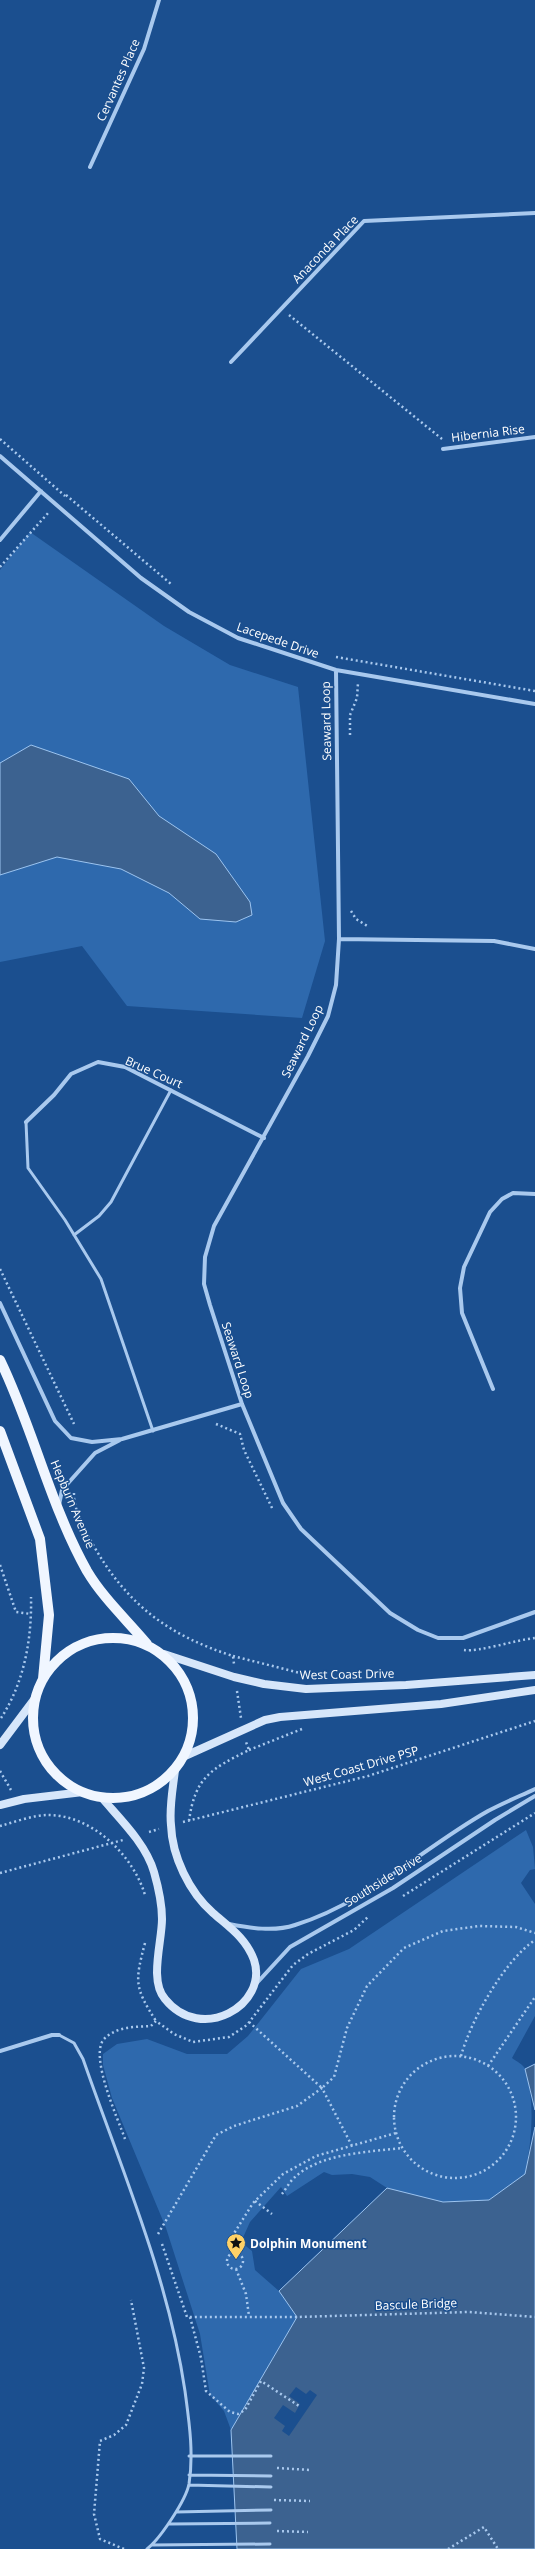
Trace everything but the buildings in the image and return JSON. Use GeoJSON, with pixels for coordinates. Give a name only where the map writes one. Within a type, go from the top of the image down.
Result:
{"type":"FeatureCollection","features":[{"type":"Feature","properties":{"kind":"main road","name":"Hepburn Avenue"},"geometry":{"type":"LineString","coordinates":[[0,1360],[59,1508],[88,1571],[104,1595],[147,1644]]}},
{"type":"Feature","properties":{"kind":"main road"},"geometry":{"type":"LineString","coordinates":[[1,1436],[40,1539],[49,1615],[43,1679],[36,1697],[33,1716],[35,1735],[41,1754],[52,1770],[66,1782],[83,1792],[102,1798],[129,1797],[154,1788],[175,1770],[184,1756],[193,1729],[193,1701],[182,1675],[164,1654],[147,1644],[118,1637],[88,1641],[62,1656],[43,1679]]}},
{"type":"Feature","properties":{"kind":"main road","name":"West Coast Drive"},"geometry":{"type":"LineString","coordinates":[[164,1654],[234,1677],[264,1684],[306,1689],[406,1685],[535,1675]]}},
{"type":"Feature","properties":{"kind":"main road"},"geometry":{"type":"LineString","coordinates":[[184,1756],[264,1720],[280,1717],[441,1704],[535,1690]]}},
{"type":"Feature","properties":{"kind":"main road"},"geometry":{"type":"LineString","coordinates":[[0,1745],[36,1697]]}},
{"type":"Feature","properties":{"kind":"main road"},"geometry":{"type":"LineString","coordinates":[[102,1798],[133,1835],[153,1870],[162,1918],[156,1975],[163,1998],[178,2012],[194,2020],[206,2021],[232,2011],[250,1992],[256,1978],[256,1967],[251,1952],[228,1924],[213,1913],[198,1897],[176,1854],[170,1824],[175,1770]]}},
{"type":"Feature","properties":{"kind":"main road"},"geometry":{"type":"LineString","coordinates":[[0,1805],[24,1799],[83,1792]]}},
{"type":"Feature","properties":{"kind":"street","name":"Cervantes Place"},"geometry":{"type":"LineString","coordinates":[[90,166],[144,49],[159,0]]}},
{"type":"Feature","properties":{"kind":"street","name":"Anaconda Place"},"geometry":{"type":"LineString","coordinates":[[231,362],[364,221],[535,213]]}},
{"type":"Feature","properties":{"kind":"street","name":"Hibernia Rise"},"geometry":{"type":"LineString","coordinates":[[444,449],[535,437]]}},
{"type":"Feature","properties":{"kind":"street","name":"Lacepede Drive"},"geometry":{"type":"LineString","coordinates":[[0,456],[141,578],[189,612],[238,638],[336,670],[535,704]]}},
{"type":"Feature","properties":{"kind":"street"},"geometry":{"type":"LineString","coordinates":[[0,540],[41,491]]}},
{"type":"Feature","properties":{"kind":"street","name":"Seaward Loop"},"geometry":{"type":"LineString","coordinates":[[336,670],[340,939],[336,985],[328,1016],[264,1138],[214,1226],[205,1257],[204,1284],[242,1404],[283,1503],[301,1530],[390,1613],[418,1630],[438,1638],[463,1638],[535,1612]]}},
{"type":"Feature","properties":{"kind":"street"},"geometry":{"type":"LineString","coordinates":[[340,939],[494,941],[535,949]]}},
{"type":"Feature","properties":{"kind":"street","name":"Brue Court"},"geometry":{"type":"LineString","coordinates":[[26,1122],[54,1095],[71,1074],[98,1062],[125,1067],[264,1138]]}},
{"type":"Feature","properties":{"kind":"street"},"geometry":{"type":"LineString","coordinates":[[493,1389],[462,1313],[460,1288],[464,1266],[490,1212],[502,1199],[513,1193],[535,1194]]}},
{"type":"Feature","properties":{"kind":"street"},"geometry":{"type":"LineString","coordinates":[[0,1303],[55,1421],[71,1438],[92,1442],[122,1439],[242,1404]]}},
{"type":"Feature","properties":{"kind":"street"},"geometry":{"type":"LineString","coordinates":[[59,1508],[62,1490],[95,1454],[122,1439]]}},
{"type":"Feature","properties":{"kind":"street","name":"Southside Drive"},"geometry":{"type":"LineString","coordinates":[[228,1924],[254,1928],[279,1928],[294,1926],[327,1912],[386,1879],[488,1812],[535,1789]]}},
{"type":"Feature","properties":{"kind":"street","name":"Southside Drive"},"geometry":{"type":"LineString","coordinates":[[250,1992],[290,1947],[393,1888],[495,1820],[535,1796]]}},
{"type":"Feature","properties":{"kind":"street"},"geometry":{"type":"LineString","coordinates":[[0,2051],[52,2034],[59,2035]]}},
{"type":"Feature","properties":{"kind":"lane"},"geometry":{"type":"LineString","coordinates":[[74,1235],[99,1216],[111,1202],[171,1090]]}},
{"type":"Feature","properties":{"kind":"lane"},"geometry":{"type":"LineString","coordinates":[[26,1122],[28,1168],[74,1235],[101,1279],[153,1431]]}},
{"type":"Feature","properties":{"kind":"lane"},"geometry":{"type":"LineString","coordinates":[[59,2035],[74,2043],[83,2059],[164,2289],[182,2368],[190,2428],[189,2485],[169,2524],[147,2549]]}},
{"type":"Feature","properties":{"kind":"lane"},"geometry":{"type":"LineString","coordinates":[[189,2456],[272,2456]]}},
{"type":"Feature","properties":{"kind":"lane"},"geometry":{"type":"LineString","coordinates":[[189,2475],[271,2476]]}},
{"type":"Feature","properties":{"kind":"lane"},"geometry":{"type":"LineString","coordinates":[[189,2485],[271,2487]]}},
{"type":"Feature","properties":{"kind":"lane"},"geometry":{"type":"LineString","coordinates":[[176,2512],[271,2510]]}},
{"type":"Feature","properties":{"kind":"lane"},"geometry":{"type":"LineString","coordinates":[[169,2524],[270,2523]]}},
{"type":"Feature","properties":{"kind":"lane"},"geometry":{"type":"LineString","coordinates":[[152,2545],[270,2544]]}},
{"type":"Feature","properties":{"kind":"path"},"geometry":{"type":"LineString","coordinates":[[281,309],[454,448]]}},
{"type":"Feature","properties":{"kind":"path"},"geometry":{"type":"LineString","coordinates":[[66,495],[173,585]]}},
{"type":"Feature","properties":{"kind":"path"},"geometry":{"type":"LineString","coordinates":[[330,656],[535,691]]}},
{"type":"Feature","properties":{"kind":"path"},"geometry":{"type":"LineString","coordinates":[[350,738],[350,715],[357,698],[358,661]]}},
{"type":"Feature","properties":{"kind":"path"},"geometry":{"type":"LineString","coordinates":[[349,909],[356,919],[375,929]]}},
{"type":"Feature","properties":{"kind":"path"},"geometry":{"type":"LineString","coordinates":[[0,1270],[76,1428]]}},
{"type":"Feature","properties":{"kind":"path"},"geometry":{"type":"LineString","coordinates":[[0,1565],[16,1612],[31,1614],[25,1659],[17,1693],[0,1720]]}},
{"type":"Feature","properties":{"kind":"path","name":"West Coast Drive PSP"},"geometry":{"type":"LineString","coordinates":[[0,1873],[114,1844],[133,1835],[151,1832],[170,1824],[189,1821],[368,1776],[535,1721]]}},
{"type":"Feature","properties":{"kind":"path"},"geometry":{"type":"LineString","coordinates":[[249,1750],[307,1727]]}},
{"type":"Feature","properties":{"kind":"path"},"geometry":{"type":"LineString","coordinates":[[400,1898],[535,1813]]}},
{"type":"Feature","properties":{"kind":"path"},"geometry":{"type":"LineString","coordinates":[[0,1826],[47,1815],[60,1816],[83,1824],[114,1844],[134,1868],[146,1901]]}},
{"type":"Feature","properties":{"kind":"path"},"geometry":{"type":"LineString","coordinates":[[146,1940],[139,1961],[136,1982],[144,2003],[156,2021],[174,2034],[192,2042],[229,2036],[250,2022],[293,1965],[308,1954],[354,1930],[376,1912]]}},
{"type":"Feature","properties":{"kind":"path"},"geometry":{"type":"LineString","coordinates":[[158,2234],[216,2135],[234,2126],[297,2106],[322,2088],[334,2077],[347,2028],[367,1986],[404,1948],[443,1931],[479,1926],[516,1927],[535,1933]]}},
{"type":"Feature","properties":{"kind":"path"},"geometry":{"type":"LineString","coordinates":[[461,2056],[468,2032],[490,1992],[526,1946],[535,1940]]}},
{"type":"Feature","properties":{"kind":"path"},"geometry":{"type":"LineString","coordinates":[[488,2066],[535,1997]]}},
{"type":"Feature","properties":{"kind":"path"},"geometry":{"type":"LineString","coordinates":[[99,2052],[103,2040],[113,2032],[130,2027],[151,2026],[156,2021]]}},
{"type":"Feature","properties":{"kind":"path"},"geometry":{"type":"LineString","coordinates":[[250,2022],[322,2088],[352,2146]]}},
{"type":"Feature","properties":{"kind":"path"},"geometry":{"type":"LineString","coordinates":[[461,2056],[488,2066],[503,2079],[512,2097],[516,2117],[513,2136],[504,2155],[489,2168],[471,2177],[451,2179],[432,2174],[414,2164],[402,2148],[396,2133],[394,2113],[396,2100],[408,2077],[423,2065],[441,2057],[461,2056]]}},
{"type":"Feature","properties":{"kind":"path"},"geometry":{"type":"LineString","coordinates":[[234,2252],[233,2235],[255,2201],[283,2174],[316,2156],[396,2133]]}},
{"type":"Feature","properties":{"kind":"path"},"geometry":{"type":"LineString","coordinates":[[282,2194],[295,2176],[323,2161],[353,2153],[402,2148]]}},
{"type":"Feature","properties":{"kind":"path"},"geometry":{"type":"LineString","coordinates":[[255,2201],[272,2214]]}},
{"type":"Feature","properties":{"kind":"path"},"geometry":{"type":"LineString","coordinates":[[234,2252],[241,2255],[244,2260],[241,2267],[236,2269],[230,2267],[227,2262],[229,2255],[234,2252]]}},
{"type":"Feature","properties":{"kind":"path"},"geometry":{"type":"LineString","coordinates":[[236,2269],[246,2294],[249,2316]]}},
{"type":"Feature","properties":{"kind":"path"},"geometry":{"type":"LineString","coordinates":[[176,2287],[187,2317],[190,2316],[201,2358],[206,2391],[230,2412],[238,2414],[245,2410],[261,2382],[299,2406]]}},
{"type":"Feature","properties":{"kind":"path"},"geometry":{"type":"LineString","coordinates":[[124,2549],[100,2539],[94,2514],[100,2440],[114,2435],[126,2424],[142,2384],[144,2368],[131,2300]]}},
{"type":"Feature","properties":{"kind":"path","name":"Bascule Bridge"},"geometry":{"type":"LineString","coordinates":[[190,2316],[297,2316],[469,2312],[535,2317]]}},
{"type":"Feature","properties":{"kind":"path"},"geometry":{"type":"LineString","coordinates":[[448,2549],[484,2527],[498,2549]]}},
{"type":"Feature","properties":{"kind":"shaded area"},"geometry":{"type":"Polygon","coordinates":[[[30,532],[164,626],[230,665],[298,687],[325,941],[302,1018],[127,1006],[82,946],[0,962],[0,570],[30,532]]]}},
{"type":"Feature","properties":{"kind":"shaded area"},"geometry":{"type":"Polygon","coordinates":[[[31,745],[129,779],[159,816],[216,854],[250,902],[252,915],[236,922],[200,919],[169,893],[121,869],[57,857],[0,875],[0,763],[31,745]]]}},
{"type":"Feature","properties":{"kind":"shaded area"},"geometry":{"type":"Polygon","coordinates":[[[526,1830],[533,1847],[535,1869],[530,1870],[521,1883],[535,1904],[535,2016],[512,2058],[526,2070],[531,2096],[531,2135],[525,2174],[489,2201],[443,2202],[387,2188],[370,2177],[352,2174],[332,2175],[324,2172],[287,2196],[281,2187],[250,2222],[241,2242],[252,2251],[255,2270],[279,2291],[297,2317],[231,2430],[224,2411],[210,2395],[200,2334],[166,2228],[112,2098],[103,2065],[103,2054],[117,2044],[147,2039],[187,2054],[227,2054],[248,2036],[301,1969],[349,1949],[526,1830]]]}},
{"type":"Feature","properties":{"kind":"shaded area"},"geometry":{"type":"Polygon","coordinates":[[[535,2064],[535,2110],[525,2069],[535,2064]]]}},
{"type":"Feature","properties":{"kind":"shaded area"},"geometry":{"type":"Polygon","coordinates":[[[535,2127],[535,2549],[237,2549],[231,2430],[297,2317],[279,2291],[387,2188],[443,2202],[489,2200],[525,2174],[535,2127]]]}},
{"type":"Feature","properties":{"kind":"pier"},"geometry":{"type":"Polygon","coordinates":[[[296,2387],[306,2394],[310,2390],[317,2395],[289,2436],[282,2431],[285,2426],[274,2418],[283,2405],[295,2413],[300,2404],[289,2396],[296,2387]]]}},
{"type":"Feature","properties":{"kind":"place","name":"Dolphin Monument"},"geometry":{"type":"Point","coordinates":[236,2260]}}]}
